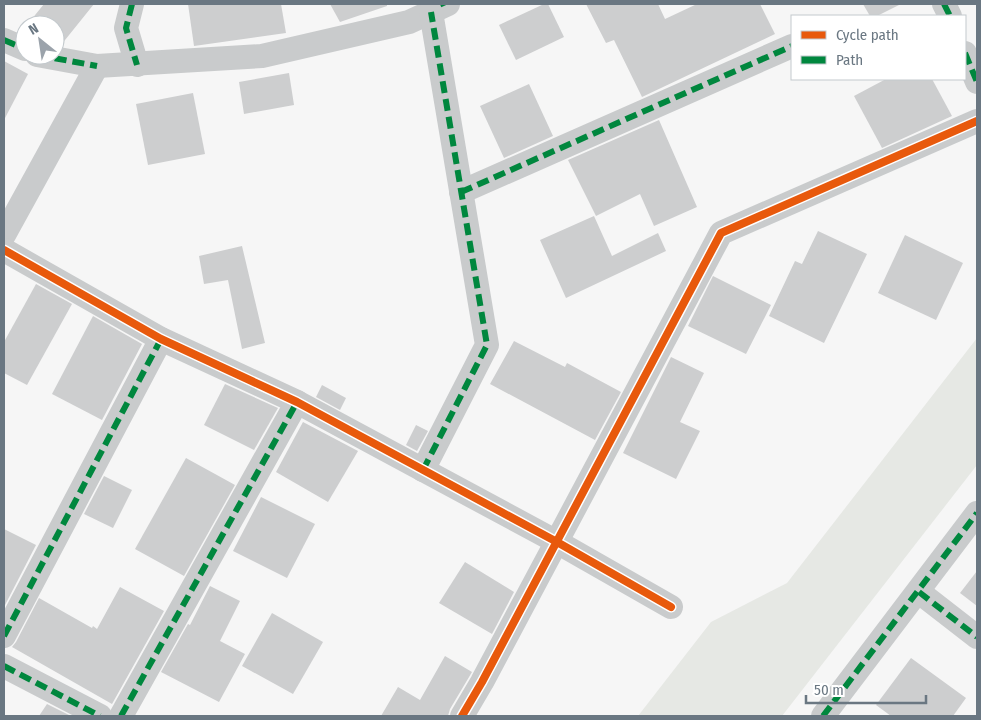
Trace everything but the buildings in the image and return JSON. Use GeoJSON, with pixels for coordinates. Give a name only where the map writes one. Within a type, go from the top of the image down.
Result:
{"type":"FeatureCollection","features":[{"type":"Feature","properties":{"kind":"street"},"geometry":{"type":"LineString","coordinates":[[132,4],[126,28],[137,64]]}},
{"type":"Feature","properties":{"kind":"street"},"geometry":{"type":"LineString","coordinates":[[65,60],[98,66],[262,56],[409,22],[442,6],[461,192],[487,345],[423,470]]}},
{"type":"Feature","properties":{"kind":"street"},"geometry":{"type":"LineString","coordinates":[[461,192],[791,46]]}},
{"type":"Feature","properties":{"kind":"street"},"geometry":{"type":"LineString","coordinates":[[966,54],[977,82]]}},
{"type":"Feature","properties":{"kind":"street"},"geometry":{"type":"LineString","coordinates":[[4,235],[98,66]]}},
{"type":"Feature","properties":{"kind":"street"},"geometry":{"type":"LineString","coordinates":[[462,716],[557,542],[721,232],[977,121]]}},
{"type":"Feature","properties":{"kind":"street"},"geometry":{"type":"LineString","coordinates":[[4,250],[162,339],[297,402],[557,542],[671,607]]}},
{"type":"Feature","properties":{"kind":"street"},"geometry":{"type":"LineString","coordinates":[[4,636],[162,339]]}},
{"type":"Feature","properties":{"kind":"street"},"geometry":{"type":"LineString","coordinates":[[121,716],[297,402]]}},
{"type":"Feature","properties":{"kind":"street"},"geometry":{"type":"LineString","coordinates":[[823,716],[977,513]]}},
{"type":"Feature","properties":{"kind":"street"},"geometry":{"type":"LineString","coordinates":[[918,592],[977,637]]}},
{"type":"Feature","properties":{"kind":"street"},"geometry":{"type":"LineString","coordinates":[[4,666],[100,716]]}},
{"type":"Feature","properties":{"kind":"shaded area"},"geometry":{"type":"Polygon","coordinates":[[[977,338],[977,465],[782,716],[638,716],[711,622],[787,583],[977,338]]]}},
{"type":"Feature","properties":{"kind":"marked path"},"geometry":{"type":"LineString","coordinates":[[132,4],[126,28],[137,65]]}},
{"type":"Feature","properties":{"kind":"marked path"},"geometry":{"type":"LineString","coordinates":[[944,4],[950,15]]}},
{"type":"Feature","properties":{"kind":"marked path"},"geometry":{"type":"LineString","coordinates":[[423,470],[487,345],[431,12]]}},
{"type":"Feature","properties":{"kind":"marked path"},"geometry":{"type":"LineString","coordinates":[[4,40],[15,45]]}},
{"type":"Feature","properties":{"kind":"marked path"},"geometry":{"type":"LineString","coordinates":[[461,192],[791,46]]}},
{"type":"Feature","properties":{"kind":"marked path"},"geometry":{"type":"LineString","coordinates":[[966,55],[977,82]]}},
{"type":"Feature","properties":{"kind":"marked path"},"geometry":{"type":"LineString","coordinates":[[65,60],[97,66]]}},
{"type":"Feature","properties":{"kind":"marked path"},"geometry":{"type":"LineString","coordinates":[[4,636],[161,339]]}},
{"type":"Feature","properties":{"kind":"marked path"},"geometry":{"type":"LineString","coordinates":[[121,716],[297,402]]}},
{"type":"Feature","properties":{"kind":"marked path"},"geometry":{"type":"LineString","coordinates":[[823,716],[977,513]]}},
{"type":"Feature","properties":{"kind":"marked path"},"geometry":{"type":"LineString","coordinates":[[919,592],[977,637]]}},
{"type":"Feature","properties":{"kind":"marked path"},"geometry":{"type":"LineString","coordinates":[[4,666],[100,716]]}},
{"type":"Feature","properties":{"kind":"cycle path"},"geometry":{"type":"LineString","coordinates":[[462,716],[482,682],[721,233],[977,121]]}},
{"type":"Feature","properties":{"kind":"cycle path"},"geometry":{"type":"LineString","coordinates":[[4,250],[161,339],[297,402],[557,542],[671,607]]}}]}
